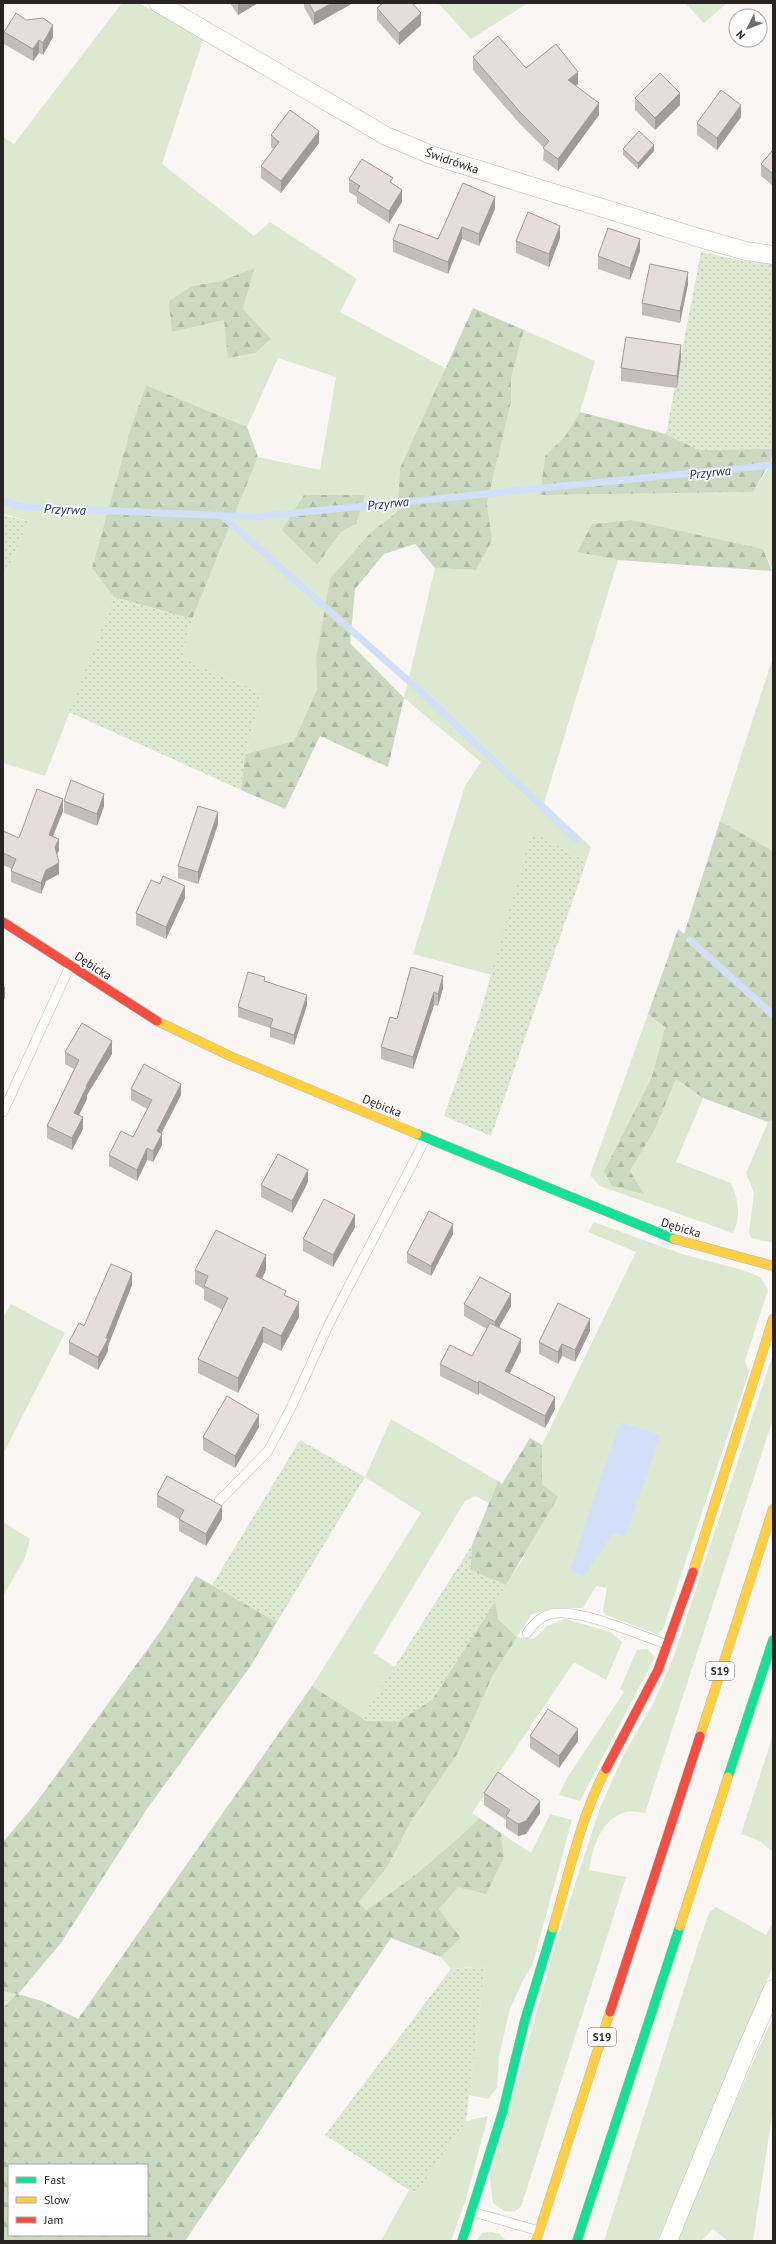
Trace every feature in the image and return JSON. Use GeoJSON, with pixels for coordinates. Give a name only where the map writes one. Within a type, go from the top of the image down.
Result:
{"type":"FeatureCollection","features":[{"type":"Feature","properties":{"kind":"main road","name":"Dębicka"},"geometry":{"type":"LineString","coordinates":[[3,922],[159,1022],[232,1057],[663,1236],[773,1266]]}},
{"type":"Feature","properties":{"kind":"main road"},"geometry":{"type":"LineString","coordinates":[[462,2241],[473,2212],[503,2111],[525,2020],[586,1817],[598,1784],[658,1670],[686,1598],[773,1319]]}},
{"type":"Feature","properties":{"kind":"main road","name":"S19"},"geometry":{"type":"LineString","coordinates":[[536,2241],[773,1508]]}},
{"type":"Feature","properties":{"kind":"main road"},"geometry":{"type":"LineString","coordinates":[[577,2241],[773,1640]]}},
{"type":"Feature","properties":{"kind":"street","name":"Świdrówka"},"geometry":{"type":"LineString","coordinates":[[158,3],[386,136],[434,156],[703,239],[746,251],[773,255]]}},
{"type":"Feature","properties":{"kind":"street"},"geometry":{"type":"LineString","coordinates":[[668,2241],[747,2048],[773,1989]]}},
{"type":"Feature","properties":{"kind":"lane"},"geometry":{"type":"LineString","coordinates":[[3,1112],[70,966]]}},
{"type":"Feature","properties":{"kind":"lane"},"geometry":{"type":"LineString","coordinates":[[219,1501],[268,1451],[291,1408],[329,1324],[426,1138]]}},
{"type":"Feature","properties":{"kind":"lane"},"geometry":{"type":"LineString","coordinates":[[527,1632],[546,1616],[564,1612],[580,1615],[668,1645]]}},
{"type":"Feature","properties":{"kind":"lane"},"geometry":{"type":"LineString","coordinates":[[473,2212],[539,2231]]}},
{"type":"Feature","properties":{"kind":"green space"},"geometry":{"type":"Polygon","coordinates":[[[122,3],[139,3],[203,40],[162,164],[254,236],[270,222],[357,279],[340,312],[447,369],[400,468],[397,512],[371,532],[316,660],[317,689],[294,741],[245,754],[262,693],[182,658],[192,619],[258,457],[320,470],[336,377],[278,358],[247,427],[146,385],[131,427],[92,568],[114,597],[45,776],[3,763],[3,579],[29,521],[3,514],[3,137],[14,144],[122,3]],[[255,269],[221,281],[192,286],[172,332],[224,320],[243,309],[255,269]],[[356,524],[301,547],[317,565],[341,532],[356,524]]]}},
{"type":"Feature","properties":{"kind":"green space"},"geometry":{"type":"Polygon","coordinates":[[[438,3],[528,3],[471,39],[438,3]]]}},
{"type":"Feature","properties":{"kind":"green space"},"geometry":{"type":"Polygon","coordinates":[[[685,3],[727,3],[704,23],[685,3]]]}},
{"type":"Feature","properties":{"kind":"green space"},"geometry":{"type":"Polygon","coordinates":[[[701,252],[744,261],[773,264],[773,449],[699,450],[666,434],[701,252]]]}},
{"type":"Feature","properties":{"kind":"green space"},"geometry":{"type":"Polygon","coordinates":[[[255,268],[243,309],[271,339],[255,353],[228,358],[224,320],[172,332],[169,301],[192,286],[221,281],[255,268]]]}},
{"type":"Feature","properties":{"kind":"green space"},"geometry":{"type":"Polygon","coordinates":[[[473,308],[524,330],[511,378],[511,402],[487,503],[492,541],[476,570],[435,568],[415,544],[384,554],[355,589],[350,643],[404,698],[388,767],[320,736],[285,809],[241,790],[245,754],[294,741],[317,689],[316,660],[330,579],[371,532],[397,512],[400,468],[473,308]]]}},
{"type":"Feature","properties":{"kind":"green space"},"geometry":{"type":"Polygon","coordinates":[[[524,330],[595,361],[580,412],[565,436],[545,456],[540,495],[753,492],[773,461],[773,571],[763,549],[632,520],[592,524],[577,552],[618,560],[544,803],[591,847],[586,862],[532,831],[492,975],[413,954],[465,786],[481,762],[404,698],[435,568],[476,570],[492,541],[487,503],[511,402],[511,378],[524,330]]]}},
{"type":"Feature","properties":{"kind":"green space"},"geometry":{"type":"Polygon","coordinates":[[[146,385],[247,427],[258,457],[192,619],[114,597],[92,568],[131,427],[146,385]]]}},
{"type":"Feature","properties":{"kind":"green space"},"geometry":{"type":"Polygon","coordinates":[[[580,412],[666,434],[699,450],[773,449],[771,461],[753,492],[540,495],[545,456],[565,436],[580,412]]]}},
{"type":"Feature","properties":{"kind":"green space"},"geometry":{"type":"Polygon","coordinates":[[[304,495],[365,495],[356,524],[341,532],[317,565],[282,530],[304,495]]]}},
{"type":"Feature","properties":{"kind":"green space"},"geometry":{"type":"Polygon","coordinates":[[[3,514],[29,521],[3,579],[3,514]]]}},
{"type":"Feature","properties":{"kind":"green space"},"geometry":{"type":"Polygon","coordinates":[[[632,520],[763,549],[772,571],[618,560],[577,552],[592,524],[632,520]]]}},
{"type":"Feature","properties":{"kind":"green space"},"geometry":{"type":"Polygon","coordinates":[[[114,597],[192,619],[182,658],[262,693],[245,754],[241,790],[69,712],[114,597]]]}},
{"type":"Feature","properties":{"kind":"green space"},"geometry":{"type":"Polygon","coordinates":[[[771,663],[773,664],[773,851],[720,821],[771,663]]]}},
{"type":"Feature","properties":{"kind":"green space"},"geometry":{"type":"Polygon","coordinates":[[[720,821],[773,851],[773,1120],[768,1122],[703,1098],[676,1079],[655,1129],[630,1171],[644,1194],[612,1186],[604,1171],[651,1079],[665,1027],[648,1014],[678,929],[684,934],[720,821]]]}},
{"type":"Feature","properties":{"kind":"green space"},"geometry":{"type":"Polygon","coordinates":[[[532,831],[586,862],[491,1136],[444,1116],[479,1017],[532,831]]]}},
{"type":"Feature","properties":{"kind":"green space"},"geometry":{"type":"Polygon","coordinates":[[[648,1014],[665,1026],[651,1079],[604,1171],[630,1171],[655,1129],[676,1079],[703,1098],[676,1162],[731,1183],[736,1196],[738,1208],[736,1226],[733,1233],[600,1186],[590,1175],[648,1014]]]}},
{"type":"Feature","properties":{"kind":"green space"},"geometry":{"type":"Polygon","coordinates":[[[773,1120],[773,1243],[751,1238],[749,1232],[754,1193],[746,1173],[768,1122],[773,1120]]]}},
{"type":"Feature","properties":{"kind":"green space"},"geometry":{"type":"Polygon","coordinates":[[[594,1222],[682,1254],[746,1271],[760,1277],[768,1290],[745,1361],[749,1372],[663,1629],[657,1634],[606,1615],[603,1611],[607,1588],[596,1586],[583,1608],[553,1608],[532,1614],[517,1637],[498,1619],[495,1601],[523,1559],[542,1484],[542,1445],[636,1252],[588,1232],[594,1222]]]}},
{"type":"Feature","properties":{"kind":"green space"},"geometry":{"type":"Polygon","coordinates":[[[11,1304],[65,1333],[3,1454],[3,1318],[11,1304]]]}},
{"type":"Feature","properties":{"kind":"green space"},"geometry":{"type":"Polygon","coordinates":[[[773,1354],[773,1419],[645,1813],[628,1811],[610,1821],[599,1835],[593,1852],[589,1870],[626,1877],[521,2207],[514,2212],[504,2211],[493,2203],[490,2177],[557,1940],[600,1808],[624,1754],[654,1702],[673,1659],[773,1354]]]}},
{"type":"Feature","properties":{"kind":"green space"},"geometry":{"type":"Polygon","coordinates":[[[391,1419],[498,1481],[489,1503],[475,1496],[465,1501],[373,1653],[395,1667],[362,1718],[312,1686],[421,1513],[365,1477],[391,1419]]]}},
{"type":"Feature","properties":{"kind":"green space"},"geometry":{"type":"Polygon","coordinates":[[[530,1438],[542,1445],[542,1484],[558,1497],[506,1585],[470,1570],[472,1545],[498,1481],[502,1484],[530,1438]]]}},
{"type":"Feature","properties":{"kind":"green space"},"geometry":{"type":"Polygon","coordinates":[[[300,1440],[365,1477],[277,1622],[212,1585],[300,1440]]]}},
{"type":"Feature","properties":{"kind":"green space"},"geometry":{"type":"Polygon","coordinates":[[[3,1522],[30,1539],[25,1558],[3,1596],[3,1522]]]}},
{"type":"Feature","properties":{"kind":"green space"},"geometry":{"type":"Polygon","coordinates":[[[472,1545],[470,1570],[506,1585],[432,1700],[398,1722],[367,1721],[362,1718],[472,1545]]]}},
{"type":"Feature","properties":{"kind":"green space"},"geometry":{"type":"Polygon","coordinates":[[[196,1576],[277,1622],[250,1667],[147,1809],[61,1943],[18,1994],[42,2001],[78,2019],[312,1686],[367,1721],[432,1700],[495,1601],[498,1619],[517,1637],[492,1677],[458,1753],[411,1821],[388,1866],[359,1902],[366,1910],[381,1900],[439,1855],[479,1818],[501,1833],[504,1857],[486,1894],[458,1887],[439,1909],[461,1938],[441,1957],[391,1938],[185,2241],[3,2241],[3,2008],[17,1994],[3,1991],[3,1842],[36,1803],[162,1629],[196,1576]]]}},
{"type":"Feature","properties":{"kind":"green space"},"geometry":{"type":"Polygon","coordinates":[[[565,1619],[610,1632],[622,1642],[606,1680],[574,1662],[472,1813],[479,1818],[425,1867],[366,1910],[359,1902],[388,1866],[411,1821],[492,1677],[517,1637],[534,1639],[547,1626],[565,1619]]]}},
{"type":"Feature","properties":{"kind":"green space"},"geometry":{"type":"Polygon","coordinates":[[[647,1649],[655,1657],[580,1801],[559,1795],[567,1778],[624,1692],[620,1689],[637,1650],[647,1649]]]}},
{"type":"Feature","properties":{"kind":"green space"},"geometry":{"type":"Polygon","coordinates":[[[773,1735],[773,1852],[760,1841],[741,1834],[773,1735]]]}},
{"type":"Feature","properties":{"kind":"green space"},"geometry":{"type":"Polygon","coordinates":[[[550,1814],[572,1820],[532,1966],[522,1982],[510,2009],[499,2056],[497,2088],[488,2099],[469,2095],[485,1966],[451,1969],[441,1957],[461,1938],[439,1909],[458,1886],[504,1857],[501,1833],[531,1853],[550,1814]]]}},
{"type":"Feature","properties":{"kind":"green space"},"geometry":{"type":"Polygon","coordinates":[[[716,1907],[766,1935],[773,1922],[773,1966],[722,2092],[657,2241],[604,2241],[699,1942],[709,1913],[716,1907]]]}},
{"type":"Feature","properties":{"kind":"green space"},"geometry":{"type":"Polygon","coordinates":[[[485,1966],[466,2121],[417,2193],[409,2190],[325,2135],[451,1969],[485,1966]]]}},
{"type":"Feature","properties":{"kind":"green space"},"geometry":{"type":"Polygon","coordinates":[[[3,1991],[18,1994],[3,2008],[3,1991]]]}},
{"type":"Feature","properties":{"kind":"green space"},"geometry":{"type":"Polygon","coordinates":[[[773,2017],[773,2108],[753,2241],[728,2241],[713,2229],[701,2241],[678,2241],[724,2127],[773,2017]]]}},
{"type":"Feature","properties":{"kind":"green space"},"geometry":{"type":"Polygon","coordinates":[[[488,2116],[466,2199],[451,2241],[381,2241],[409,2190],[417,2193],[466,2121],[488,2116]]]}},
{"type":"Feature","properties":{"kind":"green space"},"geometry":{"type":"Polygon","coordinates":[[[491,2232],[500,2234],[506,2241],[476,2241],[482,2233],[491,2232]]]}},
{"type":"Feature","properties":{"kind":"water"},"geometry":{"type":"Polygon","coordinates":[[[620,1422],[660,1435],[625,1537],[613,1533],[584,1576],[570,1571],[620,1422]]]}},
{"type":"Feature","properties":{"kind":"building"},"geometry":{"type":"Polygon","coordinates":[[[309,3],[332,3],[314,13],[309,3]]]}},
{"type":"Feature","properties":{"kind":"building"},"geometry":{"type":"Polygon","coordinates":[[[383,3],[412,3],[421,13],[399,33],[377,8],[383,3]]]}},
{"type":"Feature","properties":{"kind":"building"},"geometry":{"type":"Polygon","coordinates":[[[16,13],[26,20],[43,18],[53,25],[43,43],[39,40],[33,49],[4,32],[16,13]]]}},
{"type":"Feature","properties":{"kind":"building"},"geometry":{"type":"Polygon","coordinates":[[[498,36],[526,68],[556,44],[578,72],[568,80],[599,103],[558,159],[543,148],[549,141],[519,111],[473,57],[498,36]]]}},
{"type":"Feature","properties":{"kind":"building"},"geometry":{"type":"Polygon","coordinates":[[[660,73],[680,93],[655,118],[635,98],[660,73]]]}},
{"type":"Feature","properties":{"kind":"building"},"geometry":{"type":"Polygon","coordinates":[[[721,90],[741,105],[717,138],[697,123],[721,90]]]}},
{"type":"Feature","properties":{"kind":"building"},"geometry":{"type":"Polygon","coordinates":[[[290,110],[319,131],[281,181],[261,166],[279,142],[271,135],[290,110]]]}},
{"type":"Feature","properties":{"kind":"building"},"geometry":{"type":"Polygon","coordinates":[[[639,131],[654,145],[638,163],[623,149],[639,131]]]}},
{"type":"Feature","properties":{"kind":"building"},"geometry":{"type":"Polygon","coordinates":[[[773,150],[773,174],[761,164],[773,150]]]}},
{"type":"Feature","properties":{"kind":"building"},"geometry":{"type":"Polygon","coordinates":[[[362,159],[393,178],[390,182],[402,190],[389,211],[357,191],[360,186],[349,179],[362,159]]]}},
{"type":"Feature","properties":{"kind":"building"},"geometry":{"type":"Polygon","coordinates":[[[463,183],[495,197],[479,234],[462,227],[448,262],[393,240],[399,224],[438,239],[463,183]]]}},
{"type":"Feature","properties":{"kind":"building"},"geometry":{"type":"Polygon","coordinates":[[[528,212],[560,226],[549,254],[516,241],[528,212]]]}},
{"type":"Feature","properties":{"kind":"building"},"geometry":{"type":"Polygon","coordinates":[[[608,228],[640,239],[630,268],[598,256],[608,228]]]}},
{"type":"Feature","properties":{"kind":"building"},"geometry":{"type":"Polygon","coordinates":[[[650,264],[688,272],[680,311],[642,303],[650,264]]]}},
{"type":"Feature","properties":{"kind":"building"},"geometry":{"type":"Polygon","coordinates":[[[626,337],[681,345],[677,376],[621,368],[626,337]]]}},
{"type":"Feature","properties":{"kind":"building"},"geometry":{"type":"Polygon","coordinates":[[[71,780],[104,794],[97,814],[64,801],[71,780]]]}},
{"type":"Feature","properties":{"kind":"building"},"geometry":{"type":"Polygon","coordinates":[[[37,789],[63,799],[49,835],[59,839],[55,847],[59,863],[46,870],[41,883],[11,871],[16,859],[3,853],[3,831],[19,838],[37,789]]]}},
{"type":"Feature","properties":{"kind":"building"},"geometry":{"type":"Polygon","coordinates":[[[198,806],[218,812],[198,872],[178,866],[198,806]]]}},
{"type":"Feature","properties":{"kind":"building"},"geometry":{"type":"Polygon","coordinates":[[[163,876],[185,886],[166,927],[136,913],[151,880],[160,884],[163,876]]]}},
{"type":"Feature","properties":{"kind":"building"},"geometry":{"type":"Polygon","coordinates":[[[411,967],[443,976],[438,994],[434,992],[413,1057],[381,1047],[390,1017],[397,1019],[411,967]]]}},
{"type":"Feature","properties":{"kind":"building"},"geometry":{"type":"Polygon","coordinates":[[[248,972],[265,977],[264,981],[307,995],[294,1035],[270,1027],[273,1019],[238,1007],[248,972]]]}},
{"type":"Feature","properties":{"kind":"building"},"geometry":{"type":"Polygon","coordinates":[[[82,1023],[112,1041],[86,1086],[74,1113],[83,1117],[72,1138],[47,1126],[79,1060],[65,1052],[82,1023]]]}},
{"type":"Feature","properties":{"kind":"building"},"geometry":{"type":"Polygon","coordinates":[[[144,1064],[181,1084],[157,1131],[162,1134],[153,1151],[147,1148],[137,1170],[109,1155],[121,1131],[133,1137],[152,1100],[131,1089],[144,1064]]]}},
{"type":"Feature","properties":{"kind":"building"},"geometry":{"type":"Polygon","coordinates":[[[278,1154],[308,1170],[292,1201],[261,1185],[278,1154]]]}},
{"type":"Feature","properties":{"kind":"building"},"geometry":{"type":"Polygon","coordinates":[[[324,1199],[355,1215],[333,1255],[303,1239],[324,1199]]]}},
{"type":"Feature","properties":{"kind":"building"},"geometry":{"type":"Polygon","coordinates":[[[429,1211],[453,1224],[431,1266],[407,1253],[429,1211]]]}},
{"type":"Feature","properties":{"kind":"building"},"geometry":{"type":"Polygon","coordinates":[[[216,1230],[266,1255],[256,1276],[286,1291],[284,1295],[299,1302],[281,1336],[263,1327],[238,1378],[198,1359],[228,1298],[204,1286],[208,1276],[195,1270],[216,1230]]]}},
{"type":"Feature","properties":{"kind":"building"},"geometry":{"type":"Polygon","coordinates":[[[111,1264],[132,1273],[106,1338],[108,1339],[98,1357],[69,1342],[79,1323],[84,1326],[111,1264]]]}},
{"type":"Feature","properties":{"kind":"building"},"geometry":{"type":"Polygon","coordinates":[[[480,1277],[511,1294],[495,1322],[464,1304],[480,1277]]]}},
{"type":"Feature","properties":{"kind":"building"},"geometry":{"type":"Polygon","coordinates":[[[558,1303],[590,1319],[575,1350],[562,1344],[558,1352],[539,1342],[558,1303]]]}},
{"type":"Feature","properties":{"kind":"building"},"geometry":{"type":"Polygon","coordinates":[[[490,1323],[521,1339],[505,1371],[555,1397],[545,1416],[479,1381],[478,1383],[440,1364],[450,1345],[472,1356],[490,1323]]]}},
{"type":"Feature","properties":{"kind":"building"},"geometry":{"type":"Polygon","coordinates":[[[227,1396],[259,1415],[235,1456],[203,1437],[227,1396]]]}},
{"type":"Feature","properties":{"kind":"building"},"geometry":{"type":"Polygon","coordinates":[[[167,1476],[222,1506],[206,1534],[179,1519],[184,1510],[157,1495],[167,1476]]]}},
{"type":"Feature","properties":{"kind":"building"},"geometry":{"type":"Polygon","coordinates":[[[548,1709],[578,1729],[559,1756],[530,1736],[548,1709]]]}},
{"type":"Feature","properties":{"kind":"building"},"geometry":{"type":"Polygon","coordinates":[[[498,1772],[540,1801],[526,1821],[518,1824],[506,1816],[510,1810],[484,1793],[498,1772]]]}},
{"type":"Feature","properties":{"kind":"waterway","name":"Przyrwa"},"geometry":{"type":"LineString","coordinates":[[3,501],[22,507],[255,517],[773,465]]}},
{"type":"Feature","properties":{"kind":"waterway"},"geometry":{"type":"LineString","coordinates":[[221,515],[420,691],[576,839]]}},
{"type":"Feature","properties":{"kind":"waterway"},"geometry":{"type":"LineString","coordinates":[[690,940],[773,1015]]}},
{"type":"Feature","properties":{"kind":"traffic: fast"},"geometry":{"type":"LineString","coordinates":[[417,1134],[674,1239]]}},
{"type":"Feature","properties":{"kind":"traffic: fast"},"geometry":{"type":"LineString","coordinates":[[728,1777],[773,1640]]}},
{"type":"Feature","properties":{"kind":"traffic: fast"},"geometry":{"type":"LineString","coordinates":[[577,2241],[680,1926]]}},
{"type":"Feature","properties":{"kind":"traffic: fast"},"geometry":{"type":"LineString","coordinates":[[462,2241],[503,2111],[525,2020],[553,1928]]}},
{"type":"Feature","properties":{"kind":"traffic: slow"},"geometry":{"type":"LineString","coordinates":[[157,1021],[232,1057],[417,1134]]}},
{"type":"Feature","properties":{"kind":"traffic: slow"},"geometry":{"type":"LineString","coordinates":[[674,1239],[773,1266]]}},
{"type":"Feature","properties":{"kind":"traffic: slow"},"geometry":{"type":"LineString","coordinates":[[693,1572],[773,1319]]}},
{"type":"Feature","properties":{"kind":"traffic: slow"},"geometry":{"type":"LineString","coordinates":[[700,1736],[773,1509]]}},
{"type":"Feature","properties":{"kind":"traffic: slow"},"geometry":{"type":"LineString","coordinates":[[553,1928],[582,1827],[606,1769]]}},
{"type":"Feature","properties":{"kind":"traffic: slow"},"geometry":{"type":"LineString","coordinates":[[680,1926],[728,1777]]}},
{"type":"Feature","properties":{"kind":"traffic: slow"},"geometry":{"type":"LineString","coordinates":[[536,2241],[610,2012]]}},
{"type":"Feature","properties":{"kind":"traffic: jam"},"geometry":{"type":"LineString","coordinates":[[3,922],[157,1021]]}},
{"type":"Feature","properties":{"kind":"traffic: jam"},"geometry":{"type":"LineString","coordinates":[[606,1769],[658,1670],[693,1572]]}},
{"type":"Feature","properties":{"kind":"traffic: jam"},"geometry":{"type":"LineString","coordinates":[[610,2012],[700,1736]]}}]}
